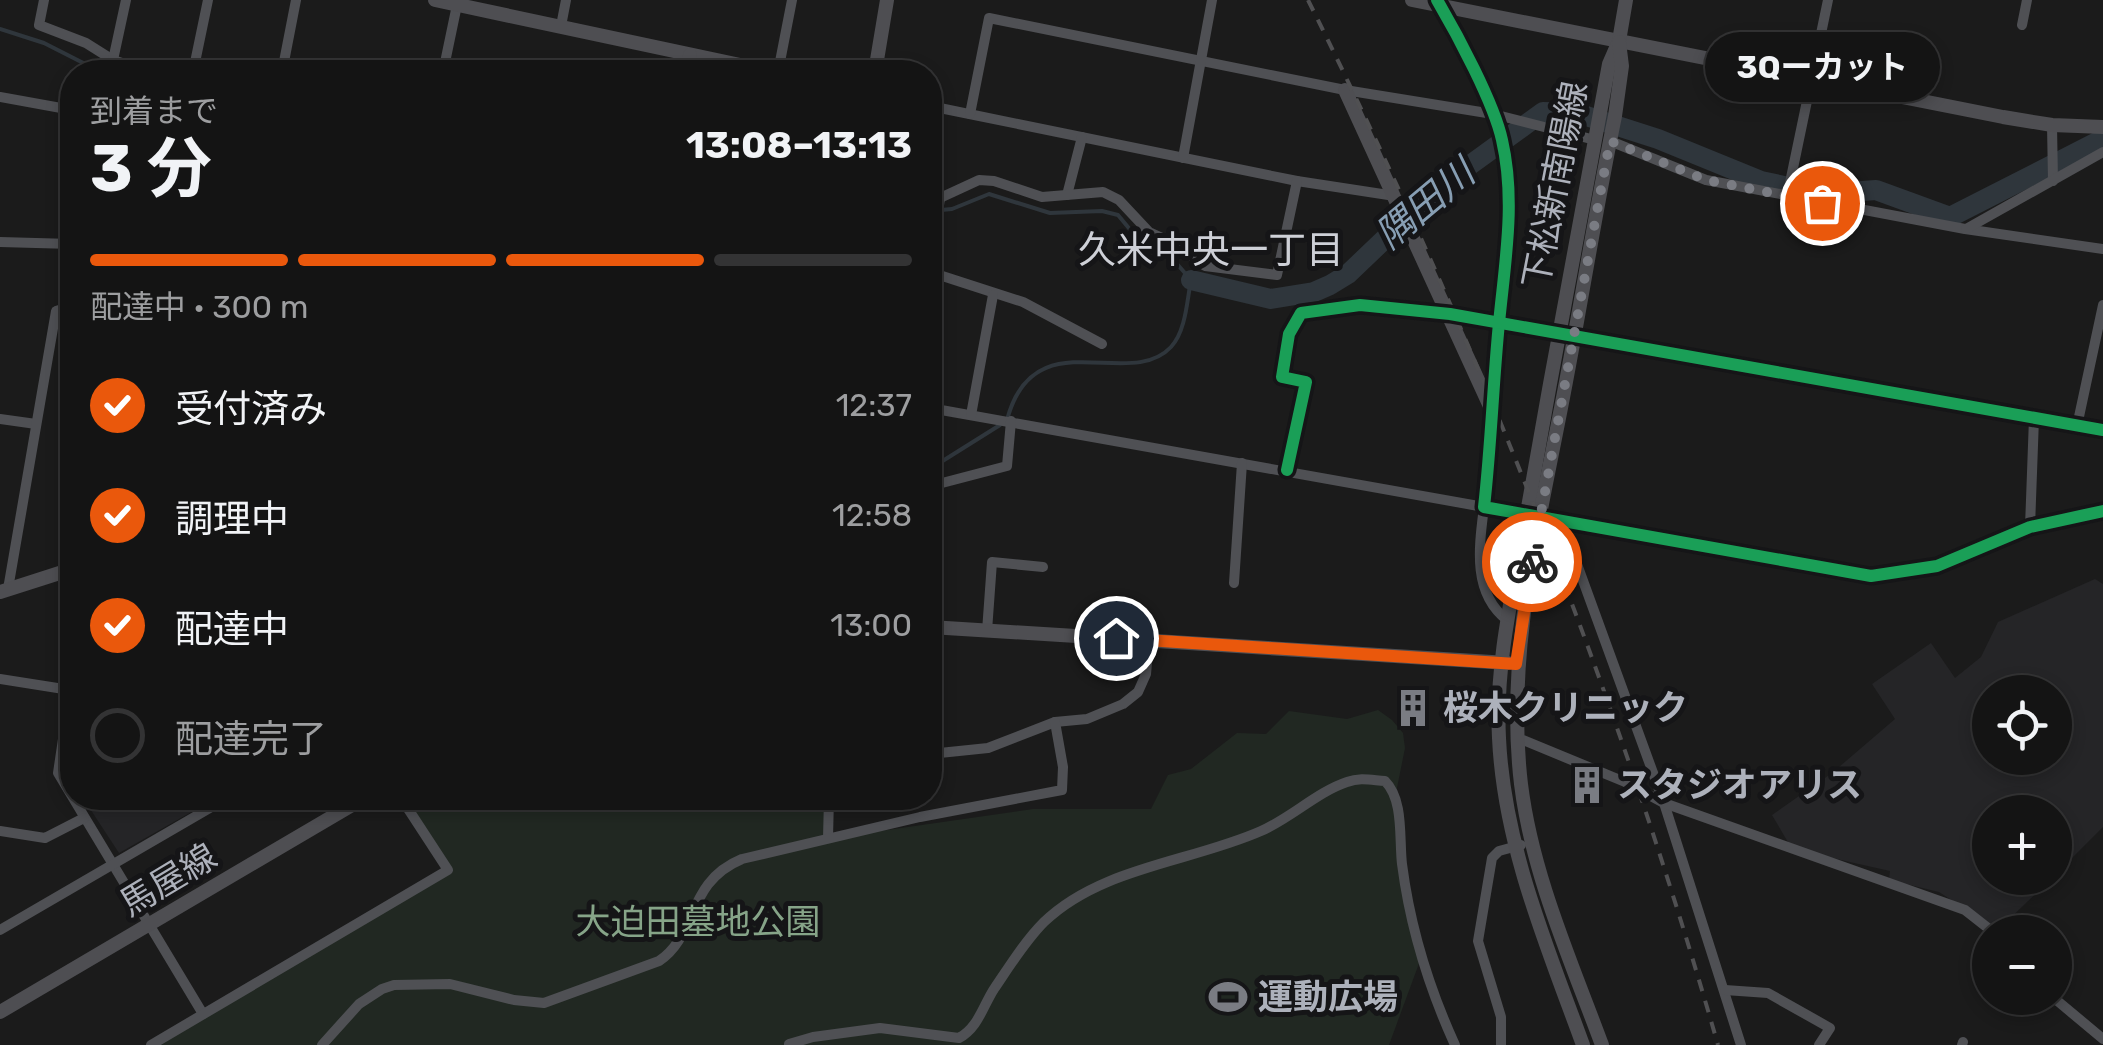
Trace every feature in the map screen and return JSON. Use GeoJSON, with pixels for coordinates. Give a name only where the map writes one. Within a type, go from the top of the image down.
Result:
{"type":"FeatureCollection","features":[{"type":"Feature","properties":{"kind":"street"},"geometry":{"type":"LineString","coordinates":[[44,0],[39,26],[86,43],[113,60],[126,0]]}},
{"type":"Feature","properties":{"kind":"street"},"geometry":{"type":"LineString","coordinates":[[195,60],[208,0]]}},
{"type":"Feature","properties":{"kind":"street"},"geometry":{"type":"LineString","coordinates":[[284,60],[296,0]]}},
{"type":"Feature","properties":{"kind":"street"},"geometry":{"type":"LineString","coordinates":[[436,0],[715,60]]}},
{"type":"Feature","properties":{"kind":"street"},"geometry":{"type":"LineString","coordinates":[[561,26],[566,0]]}},
{"type":"Feature","properties":{"kind":"street"},"geometry":{"type":"LineString","coordinates":[[778,60],[792,0]]}},
{"type":"Feature","properties":{"kind":"street"},"geometry":{"type":"LineString","coordinates":[[877,60],[887,0]]}},
{"type":"Feature","properties":{"kind":"street"},"geometry":{"type":"LineString","coordinates":[[1182,158],[1212,0]]}},
{"type":"Feature","properties":{"kind":"street"},"geometry":{"type":"LineString","coordinates":[[1412,0],[2052,126],[2103,127]]}},
{"type":"Feature","properties":{"kind":"street","name":"下松新南陽線"},"geometry":{"type":"LineString","coordinates":[[1602,1045],[1532,842],[1521,786],[1507,620],[1574,337],[1607,116],[1608,64],[1618,41],[1626,0]]}},
{"type":"Feature","properties":{"kind":"street"},"geometry":{"type":"LineString","coordinates":[[1787,197],[1828,0]]}},
{"type":"Feature","properties":{"kind":"street"},"geometry":{"type":"LineString","coordinates":[[2022,26],[2027,0]]}},
{"type":"Feature","properties":{"kind":"street"},"geometry":{"type":"LineString","coordinates":[[1439,3],[1502,137],[1510,192],[1494,415],[1478,552],[1482,578],[1494,610],[1507,620]]}},
{"type":"Feature","properties":{"kind":"street"},"geometry":{"type":"LineString","coordinates":[[447,60],[458,5]]}},
{"type":"Feature","properties":{"kind":"street"},"geometry":{"type":"LineString","coordinates":[[970,114],[989,18],[1603,138],[1706,180],[1787,197],[2103,249]]}},
{"type":"Feature","properties":{"kind":"street"},"geometry":{"type":"LineString","coordinates":[[689,60],[690,55]]}},
{"type":"Feature","properties":{"kind":"street"},"geometry":{"type":"LineString","coordinates":[[1345,90],[1494,415]]}},
{"type":"Feature","properties":{"kind":"street"},"geometry":{"type":"LineString","coordinates":[[0,97],[60,108]]}},
{"type":"Feature","properties":{"kind":"street"},"geometry":{"type":"LineString","coordinates":[[942,108],[1297,181],[1396,196]]}},
{"type":"Feature","properties":{"kind":"street"},"geometry":{"type":"LineString","coordinates":[[2052,126],[2053,181]]}},
{"type":"Feature","properties":{"kind":"street"},"geometry":{"type":"LineString","coordinates":[[1068,195],[1082,137]]}},
{"type":"Feature","properties":{"kind":"street","name":"下松新南陽線"},"geometry":{"type":"LineString","coordinates":[[1583,1045],[1515,846],[1498,738],[1557,333],[1603,138]]}},
{"type":"Feature","properties":{"kind":"street"},"geometry":{"type":"LineString","coordinates":[[1965,229],[2103,152]]}},
{"type":"Feature","properties":{"kind":"street"},"geometry":{"type":"LineString","coordinates":[[942,194],[978,180],[1057,198],[1103,192],[1119,200],[1149,232],[1205,266],[1277,276],[1297,181]]}},
{"type":"Feature","properties":{"kind":"street"},"geometry":{"type":"LineString","coordinates":[[0,242],[60,244]]}},
{"type":"Feature","properties":{"kind":"street"},"geometry":{"type":"LineString","coordinates":[[942,276],[1023,302],[1102,344]]}},
{"type":"Feature","properties":{"kind":"street"},"geometry":{"type":"LineString","coordinates":[[971,415],[993,295]]}},
{"type":"Feature","properties":{"kind":"street"},"geometry":{"type":"LineString","coordinates":[[1287,470],[1306,382],[1282,377],[1290,334],[1301,313],[1360,305],[1450,314],[2103,430]]}},
{"type":"Feature","properties":{"kind":"street"},"geometry":{"type":"LineString","coordinates":[[2078,426],[2103,305]]}},
{"type":"Feature","properties":{"kind":"street"},"geometry":{"type":"LineString","coordinates":[[60,309],[56,310],[4,590],[60,574]]}},
{"type":"Feature","properties":{"kind":"street"},"geometry":{"type":"LineString","coordinates":[[942,410],[1872,576],[1937,566],[2030,527],[2103,510]]}},
{"type":"Feature","properties":{"kind":"street"},"geometry":{"type":"LineString","coordinates":[[2030,527],[2034,418]]}},
{"type":"Feature","properties":{"kind":"street"},"geometry":{"type":"LineString","coordinates":[[0,419],[36,424]]}},
{"type":"Feature","properties":{"kind":"street"},"geometry":{"type":"LineString","coordinates":[[942,483],[1007,466],[1011,421]]}},
{"type":"Feature","properties":{"kind":"street"},"geometry":{"type":"LineString","coordinates":[[1234,582],[1242,463]]}},
{"type":"Feature","properties":{"kind":"street"},"geometry":{"type":"LineString","coordinates":[[1562,523],[1664,803],[1741,1045]]}},
{"type":"Feature","properties":{"kind":"street"},"geometry":{"type":"LineString","coordinates":[[987,631],[992,562],[1042,567]]}},
{"type":"Feature","properties":{"kind":"street"},"geometry":{"type":"LineString","coordinates":[[942,629],[1509,663]]}},
{"type":"Feature","properties":{"kind":"street"},"geometry":{"type":"LineString","coordinates":[[942,753],[988,748],[1056,722],[1087,719],[1124,704],[1138,692],[1146,674],[1149,640]]}},
{"type":"Feature","properties":{"kind":"street"},"geometry":{"type":"LineString","coordinates":[[0,679],[60,683]]}},
{"type":"Feature","properties":{"kind":"street"},"geometry":{"type":"LineString","coordinates":[[322,1045],[359,1004],[394,985],[450,984],[514,1000],[544,1003],[658,961],[672,949],[701,893],[724,868],[753,855],[1062,790],[1056,722]]}},
{"type":"Feature","properties":{"kind":"street"},"geometry":{"type":"LineString","coordinates":[[1518,738],[1625,782],[1664,803],[1972,915]]}},
{"type":"Feature","properties":{"kind":"street"},"geometry":{"type":"LineString","coordinates":[[789,1044],[880,1028],[960,1038],[974,1028],[991,993],[1042,924],[1084,892],[1266,829],[1343,783],[1359,778],[1384,782],[1397,798],[1404,881],[1416,939],[1454,1045]]}},
{"type":"Feature","properties":{"kind":"street"},"geometry":{"type":"LineString","coordinates":[[79,810],[203,1014]]}},
{"type":"Feature","properties":{"kind":"street"},"geometry":{"type":"LineString","coordinates":[[0,930],[207,810]]}},
{"type":"Feature","properties":{"kind":"street","name":"馬屋線"},"geometry":{"type":"LineString","coordinates":[[0,1012],[344,810]]}},
{"type":"Feature","properties":{"kind":"street"},"geometry":{"type":"LineString","coordinates":[[150,1045],[448,870],[410,810]]}},
{"type":"Feature","properties":{"kind":"street"},"geometry":{"type":"LineString","coordinates":[[828,838],[829,810]]}},
{"type":"Feature","properties":{"kind":"street"},"geometry":{"type":"LineString","coordinates":[[0,830],[45,838],[84,818]]}},
{"type":"Feature","properties":{"kind":"street"},"geometry":{"type":"LineString","coordinates":[[1501,1045],[1501,1016],[1478,941],[1492,858],[1499,851],[1532,842]]}},
{"type":"Feature","properties":{"kind":"street"},"geometry":{"type":"LineString","coordinates":[[1725,990],[1768,993],[1830,1028],[1819,1045]]}},
{"type":"Feature","properties":{"kind":"street"},"geometry":{"type":"LineString","coordinates":[[2072,1013],[2103,1039]]}},
{"type":"Feature","properties":{"kind":"shaded area"},"geometry":{"type":"Polygon","coordinates":[[[2095,579],[2103,584],[2103,827],[2072,858],[2072,795],[1972,795],[1972,895],[2034,895],[2014,915],[1975,915],[1939,892],[1889,880],[1890,871],[1792,849],[1772,815],[1832,773],[1895,719],[1872,684],[1931,643],[1955,678],[1981,657],[1998,622],[2095,579]]]}},
{"type":"Feature","properties":{"kind":"shaded area"},"geometry":{"type":"Polygon","coordinates":[[[91,810],[195,810],[119,853],[91,810]]]}},
{"type":"Feature","properties":{"kind":"green space","name":"大迫田墓地公園"},"geometry":{"type":"Polygon","coordinates":[[[1378,710],[1403,733],[1405,748],[1396,793],[1400,844],[1421,958],[1389,1045],[151,1045],[448,872],[411,810],[825,810],[824,839],[1033,809],[1151,809],[1168,775],[1191,769],[1237,733],[1266,734],[1289,711],[1347,719],[1378,710]]]}},
{"type":"Feature","properties":{"kind":"waterway"},"geometry":{"type":"LineString","coordinates":[[0,29],[44,43],[77,60]]}},
{"type":"Feature","properties":{"kind":"waterway","name":"隅田川"},"geometry":{"type":"LineString","coordinates":[[1191,280],[1271,299],[1314,292],[1330,285],[1348,274],[1437,189],[1543,112],[1577,113],[1658,139],[1761,181],[1822,194],[1876,190],[1950,217],[2103,139]]}},
{"type":"Feature","properties":{"kind":"waterway"},"geometry":{"type":"LineString","coordinates":[[942,210],[989,194],[1050,213],[1102,211],[1118,215],[1142,244],[1171,257],[1191,280],[1183,324],[1171,347],[1153,359],[1060,364],[1038,372],[1020,389],[1007,420]]}},
{"type":"Feature","properties":{"kind":"waterway"},"geometry":{"type":"LineString","coordinates":[[942,461],[1000,425]]}},
{"type":"Feature","properties":{"kind":"railway"},"geometry":{"type":"LineString","coordinates":[[1308,0],[1428,254],[1537,513],[1634,777],[1718,1045]]}},
{"type":"Feature","properties":{"kind":"cycle path"},"geometry":{"type":"LineString","coordinates":[[1437,0],[1491,107],[1506,163],[1509,208],[1484,507],[1871,576],[1937,566],[2030,527],[2103,511]]}},
{"type":"Feature","properties":{"kind":"cycle path"},"geometry":{"type":"LineString","coordinates":[[1287,470],[1306,382],[1282,377],[1289,334],[1301,313],[1360,305],[1450,314],[2103,430]]}},
{"type":"Feature","properties":{"kind":"way so far"},"geometry":{"type":"LineString","coordinates":[[1532,562],[1610,141],[1706,180],[1822,203]]}},
{"type":"Feature","properties":{"kind":"place","name":"3Qーカット"},"geometry":{"type":"Point","coordinates":[1822,203]}},
{"type":"Feature","properties":{"kind":"place","name":"桜木クリニック"},"geometry":{"type":"Point","coordinates":[1413,708]}},
{"type":"Feature","properties":{"kind":"place","name":"スタジオアリス"},"geometry":{"type":"Point","coordinates":[1587,785]}},
{"type":"Feature","properties":{"kind":"place","name":"運動広場"},"geometry":{"type":"Point","coordinates":[1228,997]}},
{"type":"Feature","properties":{"kind":"district","name":"久米中央一丁目"},"geometry":{"type":"Point","coordinates":[1211,250]}},
{"type":"Feature","properties":{"kind":"route"},"geometry":{"type":"LineString","coordinates":[[1116,638],[1516,664],[1532,562]]}}]}
